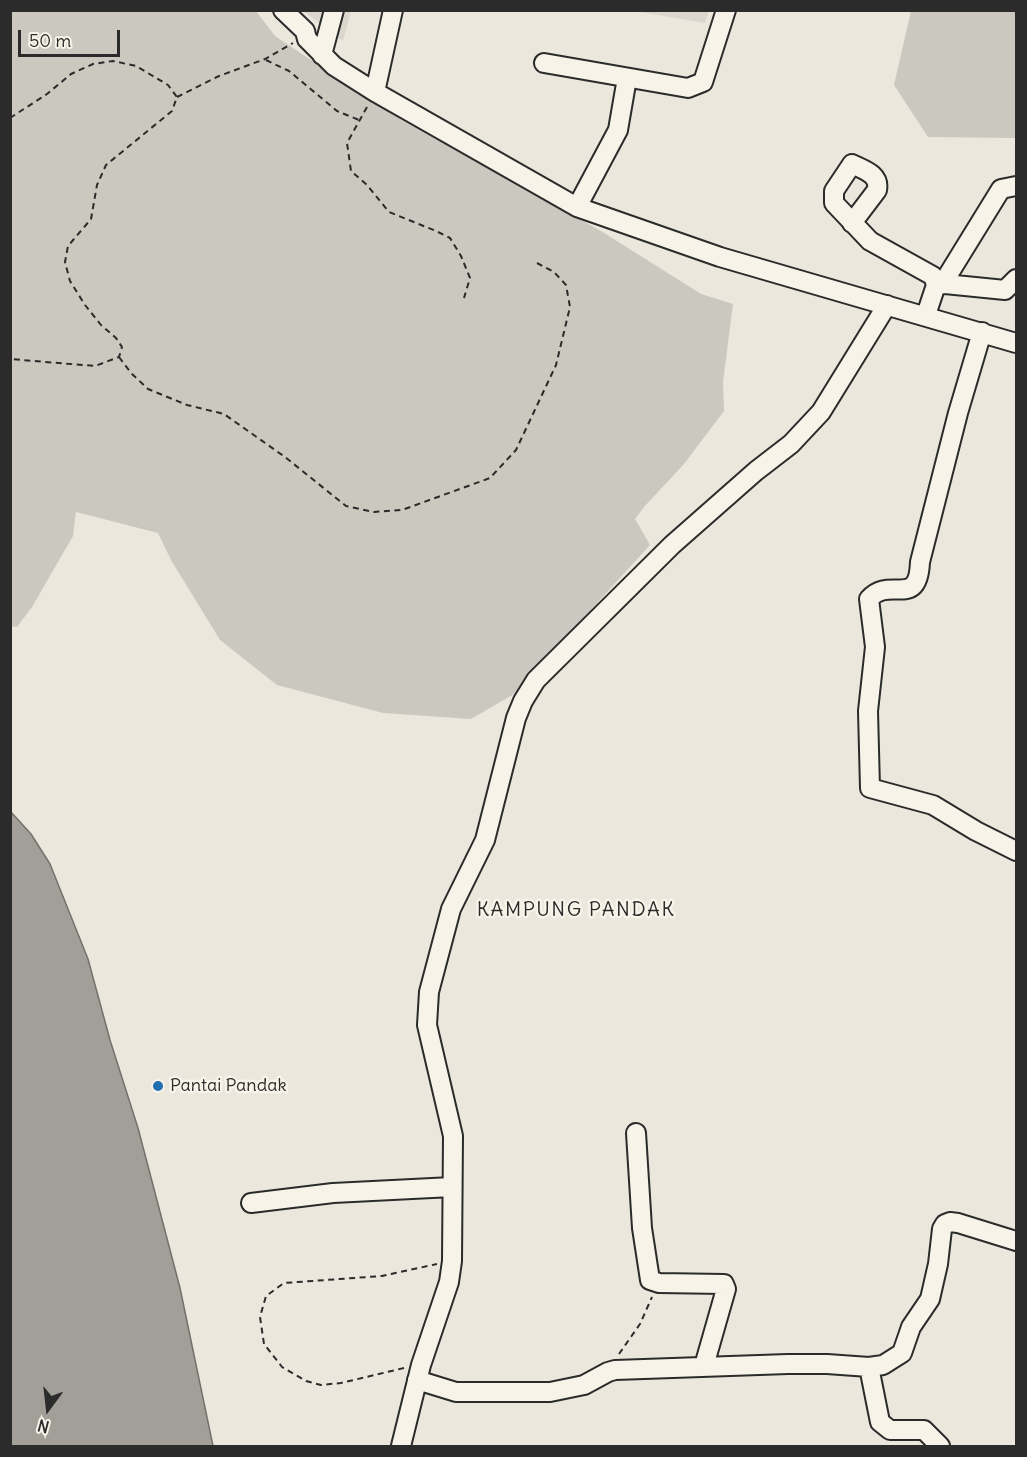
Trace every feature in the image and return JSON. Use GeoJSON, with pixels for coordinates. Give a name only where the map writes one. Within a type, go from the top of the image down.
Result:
{"type":"FeatureCollection","features":[{"type":"Feature","properties":{"kind":"street"},"geometry":{"type":"LineString","coordinates":[[284,10],[334,66],[375,92],[577,207],[720,257],[1017,343]]}},
{"type":"Feature","properties":{"kind":"street"},"geometry":{"type":"LineString","coordinates":[[322,55],[334,10]]}},
{"type":"Feature","properties":{"kind":"street"},"geometry":{"type":"LineString","coordinates":[[375,92],[393,10]]}},
{"type":"Feature","properties":{"kind":"street"},"geometry":{"type":"LineString","coordinates":[[544,63],[688,88],[703,82],[726,10]]}},
{"type":"Feature","properties":{"kind":"street"},"geometry":{"type":"LineString","coordinates":[[577,207],[618,130],[627,78]]}},
{"type":"Feature","properties":{"kind":"street"},"geometry":{"type":"LineString","coordinates":[[926,315],[941,284],[1001,189],[1017,186]]}},
{"type":"Feature","properties":{"kind":"street"},"geometry":{"type":"LineString","coordinates":[[852,223],[870,242],[933,276],[941,284],[1005,290],[1017,279]]}},
{"type":"Feature","properties":{"kind":"street"},"geometry":{"type":"LineString","coordinates":[[401,1446],[419,1373],[448,1282],[452,1261],[453,1136],[427,1025],[429,992],[451,909],[485,840],[516,718],[523,701],[536,680],[672,545],[756,471],[791,444],[821,412],[887,305]]}},
{"type":"Feature","properties":{"kind":"street"},"geometry":{"type":"LineString","coordinates":[[982,332],[955,424],[920,562],[919,579],[908,589],[880,590],[870,599],[876,647],[868,711],[870,789],[933,805],[976,831],[1017,851]]}},
{"type":"Feature","properties":{"kind":"street"},"geometry":{"type":"LineString","coordinates":[[636,1133],[641,1219],[650,1280],[659,1283],[724,1284],[726,1289],[704,1366]]}},
{"type":"Feature","properties":{"kind":"street"},"geometry":{"type":"LineString","coordinates":[[251,1203],[333,1193],[452,1187]]}},
{"type":"Feature","properties":{"kind":"street"},"geometry":{"type":"LineString","coordinates":[[419,1373],[456,1392],[550,1392],[584,1385],[608,1371],[704,1366],[827,1364],[869,1367],[883,1365],[902,1353],[911,1327],[930,1299],[942,1229],[945,1224],[958,1223],[1017,1241]]}},
{"type":"Feature","properties":{"kind":"street"},"geometry":{"type":"LineString","coordinates":[[869,1367],[880,1422],[885,1428],[924,1430],[940,1446]]}},
{"type":"Feature","properties":{"kind":"path"},"geometry":{"type":"LineString","coordinates":[[119,357],[122,347],[85,305],[70,281],[65,262],[68,246],[91,219],[97,185],[106,165],[172,111],[177,97],[219,76],[265,59],[306,35]]}},
{"type":"Feature","properties":{"kind":"path"},"geometry":{"type":"LineString","coordinates":[[265,59],[289,71],[338,111],[359,120]]}},
{"type":"Feature","properties":{"kind":"path"},"geometry":{"type":"LineString","coordinates":[[10,118],[47,94],[71,74],[93,64],[113,61],[136,66],[168,85],[177,97]]}},
{"type":"Feature","properties":{"kind":"path"},"geometry":{"type":"LineString","coordinates":[[375,92],[347,143],[351,171],[367,185],[389,212],[450,238],[470,278],[464,298]]}},
{"type":"Feature","properties":{"kind":"path"},"geometry":{"type":"LineString","coordinates":[[119,357],[131,374],[148,389],[187,405],[224,414],[285,457],[346,506],[374,513],[402,510],[490,478],[516,450],[556,365],[570,307],[566,285],[554,273],[537,263]]}},
{"type":"Feature","properties":{"kind":"path"},"geometry":{"type":"LineString","coordinates":[[10,359],[95,366],[119,357]]}},
{"type":"Feature","properties":{"kind":"path"},"geometry":{"type":"LineString","coordinates":[[419,1373],[380,1372],[341,1383],[321,1385],[306,1381],[282,1367],[264,1344],[260,1317],[266,1296],[284,1283],[382,1276],[452,1261]]}},
{"type":"Feature","properties":{"kind":"path"},"geometry":{"type":"LineString","coordinates":[[608,1371],[645,1314],[652,1298],[650,1280]]}},
{"type":"Feature","properties":{"kind":"shaded area"},"geometry":{"type":"Polygon","coordinates":[[[709,10],[705,23],[634,11],[709,10]]]}},
{"type":"Feature","properties":{"kind":"shaded area"},"geometry":{"type":"Polygon","coordinates":[[[11,11],[256,11],[275,36],[401,120],[601,231],[701,294],[733,304],[723,382],[724,411],[684,464],[635,519],[650,545],[514,694],[471,719],[383,713],[277,685],[220,640],[171,560],[158,533],[76,512],[73,536],[32,607],[17,627],[11,626],[11,11]]]}},
{"type":"Feature","properties":{"kind":"shaded area"},"geometry":{"type":"Polygon","coordinates":[[[303,11],[351,11],[343,41],[303,11]]]}},
{"type":"Feature","properties":{"kind":"shaded area"},"geometry":{"type":"Polygon","coordinates":[[[911,11],[1016,11],[1016,138],[928,137],[894,85],[911,11]]]}},
{"type":"Feature","properties":{"kind":"shaded area"},"geometry":{"type":"Polygon","coordinates":[[[11,812],[31,834],[50,864],[88,959],[110,1040],[138,1128],[180,1288],[213,1446],[11,1446],[11,812]]]}},
{"type":"Feature","properties":{"kind":"place","name":"Pantai Pandak"},"geometry":{"type":"Point","coordinates":[158,1086]}},
{"type":"Feature","properties":{"kind":"district","name":"KAMPUNG PANDAK"},"geometry":{"type":"Point","coordinates":[576,910]}}]}
